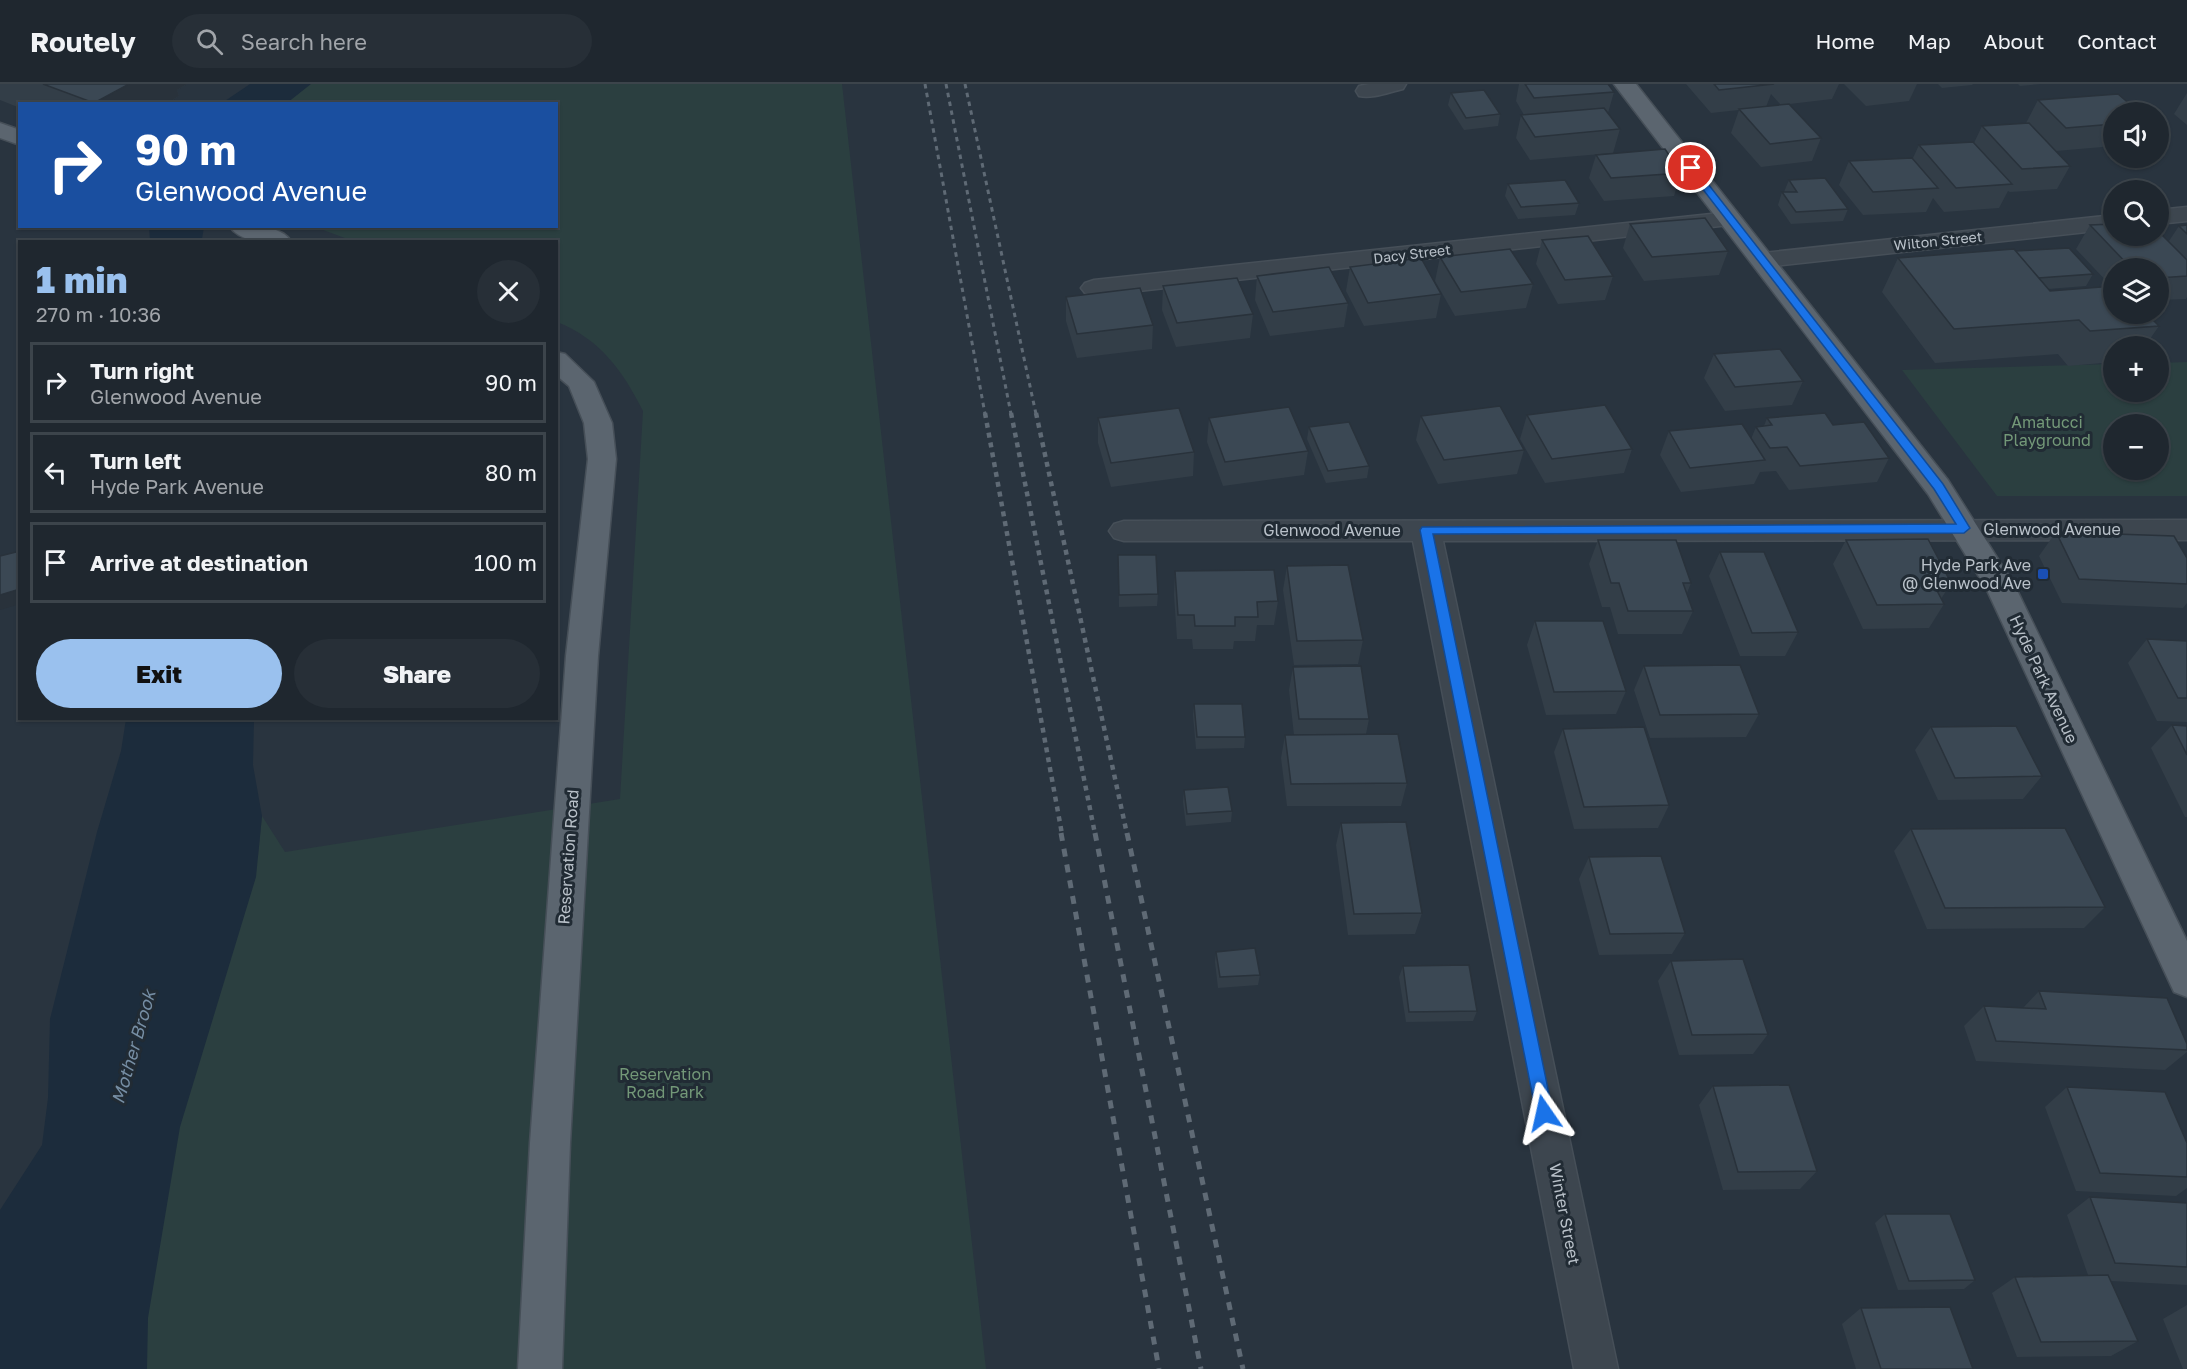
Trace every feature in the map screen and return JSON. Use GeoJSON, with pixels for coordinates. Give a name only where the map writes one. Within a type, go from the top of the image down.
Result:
{"type":"FeatureCollection","features":[{"type":"Feature","properties":{"kind":"main road","name":"Hyde Park Avenue"},"geometry":{"type":"LineString","coordinates":[[1625,84],[1938,487],[1964,528],[2000,586],[2187,979]]}},
{"type":"Feature","properties":{"kind":"main road"},"geometry":{"type":"LineString","coordinates":[[0,130],[18,137]]}},
{"type":"Feature","properties":{"kind":"main road"},"geometry":{"type":"LineString","coordinates":[[246,228],[275,240]]}},
{"type":"Feature","properties":{"kind":"main road","name":"Reservation Road"},"geometry":{"type":"LineString","coordinates":[[540,1369],[550,1143],[581,668],[602,459],[598,423],[581,382],[558,362]]}},
{"type":"Feature","properties":{"kind":"street"},"geometry":{"type":"LineString","coordinates":[[1366,91],[1395,84]]}},
{"type":"Feature","properties":{"kind":"street"},"geometry":{"type":"LineString","coordinates":[[2169,216],[2187,214]]}},
{"type":"Feature","properties":{"kind":"street","name":"Dacy Street"},"geometry":{"type":"LineString","coordinates":[[1094,288],[1730,219]]}},
{"type":"Feature","properties":{"kind":"street","name":"Wilton Street"},"geometry":{"type":"LineString","coordinates":[[1763,260],[2103,223]]}},
{"type":"Feature","properties":{"kind":"street","name":"Glenwood Avenue"},"geometry":{"type":"LineString","coordinates":[[1124,531],[1964,528],[2187,530]]}},
{"type":"Feature","properties":{"kind":"street","name":"Winter Street"},"geometry":{"type":"LineString","coordinates":[[1426,530],[1596,1369]]}},
{"type":"Feature","properties":{"kind":"green space","name":"Reservation Road Park"},"geometry":{"type":"Polygon","coordinates":[[[300,84],[842,84],[986,1369],[137,1369],[167,1116],[258,856],[262,816],[285,852],[620,799],[643,411],[609,358],[586,337],[558,322],[558,240],[350,240],[318,228],[558,228],[558,102],[277,102],[300,84]]]}},
{"type":"Feature","properties":{"kind":"green space","name":"Amatucci Playground"},"geometry":{"type":"Polygon","coordinates":[[[2187,362],[2187,496],[1997,496],[1902,370],[2103,364],[2103,402],[2169,402],[2169,363],[2187,362]]]}},
{"type":"Feature","properties":{"kind":"water"},"geometry":{"type":"Polygon","coordinates":[[[250,84],[311,84],[288,102],[223,102],[250,84]]]}},
{"type":"Feature","properties":{"kind":"water"},"geometry":{"type":"Polygon","coordinates":[[[149,228],[204,228],[203,240],[150,240],[149,228]]]}},
{"type":"Feature","properties":{"kind":"water","name":"Mother Brook"},"geometry":{"type":"Polygon","coordinates":[[[126,720],[254,720],[253,765],[262,816],[256,877],[180,1127],[148,1318],[147,1369],[0,1369],[0,1210],[42,1145],[48,1098],[50,1019],[97,832],[121,751],[126,720]]]}},
{"type":"Feature","properties":{"kind":"building"},"geometry":{"type":"Polygon","coordinates":[[[43,84],[129,84],[96,102],[43,84]]]}},
{"type":"Feature","properties":{"kind":"building"},"geometry":{"type":"Polygon","coordinates":[[[1525,84],[1608,84],[1614,92],[1534,98],[1525,84]]]}},
{"type":"Feature","properties":{"kind":"building"},"geometry":{"type":"Polygon","coordinates":[[[1714,84],[1774,84],[1719,90],[1714,84]]]}},
{"type":"Feature","properties":{"kind":"building"},"geometry":{"type":"Polygon","coordinates":[[[1484,90],[1500,114],[1466,118],[1451,93],[1484,90]]]}},
{"type":"Feature","properties":{"kind":"building"},"geometry":{"type":"Polygon","coordinates":[[[2118,94],[2127,102],[2103,102],[2103,125],[2066,128],[2038,100],[2118,94]]]}},
{"type":"Feature","properties":{"kind":"building"},"geometry":{"type":"Polygon","coordinates":[[[1789,104],[1821,138],[1770,144],[1739,109],[1789,104]]]}},
{"type":"Feature","properties":{"kind":"building"},"geometry":{"type":"Polygon","coordinates":[[[1604,108],[1620,129],[1535,137],[1521,115],[1604,108]]]}},
{"type":"Feature","properties":{"kind":"building"},"geometry":{"type":"Polygon","coordinates":[[[2029,123],[2070,166],[2022,169],[1982,126],[2029,123]]]}},
{"type":"Feature","properties":{"kind":"building"},"geometry":{"type":"Polygon","coordinates":[[[1973,142],[2012,184],[1956,188],[1919,145],[1973,142]]]}},
{"type":"Feature","properties":{"kind":"building"},"geometry":{"type":"Polygon","coordinates":[[[1665,149],[1681,173],[1611,178],[1596,155],[1665,149]]]}},
{"type":"Feature","properties":{"kind":"building"},"geometry":{"type":"Polygon","coordinates":[[[1912,158],[1938,188],[1873,192],[1849,161],[1912,158]]]}},
{"type":"Feature","properties":{"kind":"building"},"geometry":{"type":"Polygon","coordinates":[[[1825,178],[1848,209],[1796,212],[1782,192],[1797,192],[1789,180],[1825,178]]]}},
{"type":"Feature","properties":{"kind":"building"},"geometry":{"type":"Polygon","coordinates":[[[1565,180],[1579,203],[1521,207],[1508,184],[1565,180]]]}},
{"type":"Feature","properties":{"kind":"building"},"geometry":{"type":"Polygon","coordinates":[[[1705,218],[1728,251],[1652,257],[1630,224],[1705,218]]]}},
{"type":"Feature","properties":{"kind":"building"},"geometry":{"type":"Polygon","coordinates":[[[2103,224],[2103,239],[2090,225],[2103,224]]]}},
{"type":"Feature","properties":{"kind":"building"},"geometry":{"type":"Polygon","coordinates":[[[2187,225],[2187,234],[2179,226],[2187,225]]]}},
{"type":"Feature","properties":{"kind":"building"},"geometry":{"type":"Polygon","coordinates":[[[1588,236],[1613,276],[1565,280],[1542,240],[1588,236]]]}},
{"type":"Feature","properties":{"kind":"building"},"geometry":{"type":"Polygon","coordinates":[[[2169,242],[2187,260],[2187,276],[2169,277],[2169,258],[2121,258],[2110,246],[2169,246],[2169,242]]]}},
{"type":"Feature","properties":{"kind":"building"},"geometry":{"type":"Polygon","coordinates":[[[2069,248],[2093,274],[2038,278],[2015,251],[2069,248]]]}},
{"type":"Feature","properties":{"kind":"building"},"geometry":{"type":"Polygon","coordinates":[[[1510,249],[1533,284],[1461,292],[1440,257],[1510,249]]]}},
{"type":"Feature","properties":{"kind":"building"},"geometry":{"type":"Polygon","coordinates":[[[2014,249],[2050,291],[2103,287],[2103,324],[2157,324],[2159,326],[2090,331],[2079,320],[1954,329],[1898,258],[2014,249]]]}},
{"type":"Feature","properties":{"kind":"building"},"geometry":{"type":"Polygon","coordinates":[[[1421,258],[1441,294],[1368,303],[1350,267],[1421,258]]]}},
{"type":"Feature","properties":{"kind":"building"},"geometry":{"type":"Polygon","coordinates":[[[1329,267],[1348,303],[1273,312],[1257,276],[1329,267]]]}},
{"type":"Feature","properties":{"kind":"building"},"geometry":{"type":"Polygon","coordinates":[[[1237,278],[1253,314],[1177,323],[1163,286],[1237,278]]]}},
{"type":"Feature","properties":{"kind":"building"},"geometry":{"type":"Polygon","coordinates":[[[1140,288],[1153,325],[1077,334],[1066,297],[1140,288]]]}},
{"type":"Feature","properties":{"kind":"building"},"geometry":{"type":"Polygon","coordinates":[[[1780,349],[1803,381],[1735,387],[1714,354],[1780,349]]]}},
{"type":"Feature","properties":{"kind":"building"},"geometry":{"type":"Polygon","coordinates":[[[1605,405],[1632,449],[1552,459],[1527,415],[1605,405]]]}},
{"type":"Feature","properties":{"kind":"building"},"geometry":{"type":"Polygon","coordinates":[[[1500,406],[1524,450],[1444,460],[1421,416],[1500,406]]]}},
{"type":"Feature","properties":{"kind":"building"},"geometry":{"type":"Polygon","coordinates":[[[1289,407],[1308,451],[1225,462],[1209,418],[1289,407]]]}},
{"type":"Feature","properties":{"kind":"building"},"geometry":{"type":"Polygon","coordinates":[[[1179,408],[1194,452],[1111,463],[1098,418],[1179,408]]]}},
{"type":"Feature","properties":{"kind":"building"},"geometry":{"type":"Polygon","coordinates":[[[1825,413],[1833,425],[1864,422],[1889,458],[1800,466],[1787,447],[1770,448],[1756,427],[1772,425],[1767,418],[1825,413]]]}},
{"type":"Feature","properties":{"kind":"building"},"geometry":{"type":"Polygon","coordinates":[[[1349,422],[1369,466],[1328,471],[1309,427],[1349,422]]]}},
{"type":"Feature","properties":{"kind":"building"},"geometry":{"type":"Polygon","coordinates":[[[1742,424],[1765,460],[1690,468],[1669,431],[1742,424]]]}},
{"type":"Feature","properties":{"kind":"building"},"geometry":{"type":"Polygon","coordinates":[[[2056,532],[2174,536],[2187,558],[2187,584],[2079,579],[2056,532]]]}},
{"type":"Feature","properties":{"kind":"building"},"geometry":{"type":"Polygon","coordinates":[[[1928,539],[1951,583],[1933,583],[1944,604],[1877,605],[1846,540],[1928,539]]]}},
{"type":"Feature","properties":{"kind":"building"},"geometry":{"type":"Polygon","coordinates":[[[1598,540],[1676,540],[1691,583],[1683,583],[1693,611],[1628,611],[1619,583],[1611,583],[1598,540]]]}},
{"type":"Feature","properties":{"kind":"building"},"geometry":{"type":"Polygon","coordinates":[[[18,552],[18,590],[0,595],[0,556],[18,552]]]}},
{"type":"Feature","properties":{"kind":"building"},"geometry":{"type":"Polygon","coordinates":[[[1720,552],[1764,552],[1798,632],[1752,633],[1720,552]]]}},
{"type":"Feature","properties":{"kind":"building"},"geometry":{"type":"Polygon","coordinates":[[[1118,555],[1156,555],[1158,594],[1119,595],[1118,555]]]}},
{"type":"Feature","properties":{"kind":"building"},"geometry":{"type":"Polygon","coordinates":[[[1348,565],[1363,640],[1297,641],[1287,566],[1348,565]]]}},
{"type":"Feature","properties":{"kind":"building"},"geometry":{"type":"Polygon","coordinates":[[[1274,570],[1278,601],[1257,602],[1258,617],[1235,617],[1235,626],[1195,626],[1194,615],[1178,615],[1175,571],[1274,570]]]}},
{"type":"Feature","properties":{"kind":"building"},"geometry":{"type":"Polygon","coordinates":[[[1535,621],[1603,621],[1626,691],[1554,692],[1535,621]]]}},
{"type":"Feature","properties":{"kind":"building"},"geometry":{"type":"Polygon","coordinates":[[[2147,639],[2187,641],[2187,698],[2178,698],[2147,639]]]}},
{"type":"Feature","properties":{"kind":"building"},"geometry":{"type":"Polygon","coordinates":[[[1740,665],[1759,714],[1660,715],[1644,666],[1740,665]]]}},
{"type":"Feature","properties":{"kind":"building"},"geometry":{"type":"Polygon","coordinates":[[[1361,666],[1369,719],[1299,719],[1293,667],[1361,666]]]}},
{"type":"Feature","properties":{"kind":"building"},"geometry":{"type":"Polygon","coordinates":[[[1194,704],[1242,704],[1245,737],[1197,737],[1194,704]]]}},
{"type":"Feature","properties":{"kind":"building"},"geometry":{"type":"Polygon","coordinates":[[[2172,725],[2187,726],[2187,755],[2172,725]]]}},
{"type":"Feature","properties":{"kind":"building"},"geometry":{"type":"Polygon","coordinates":[[[2016,726],[2042,776],[1955,778],[1931,727],[2016,726]]]}},
{"type":"Feature","properties":{"kind":"building"},"geometry":{"type":"Polygon","coordinates":[[[1644,727],[1669,805],[1584,807],[1563,729],[1644,727]]]}},
{"type":"Feature","properties":{"kind":"building"},"geometry":{"type":"Polygon","coordinates":[[[1398,734],[1407,783],[1291,784],[1285,735],[1398,734]]]}},
{"type":"Feature","properties":{"kind":"building"},"geometry":{"type":"Polygon","coordinates":[[[1228,787],[1232,811],[1187,814],[1184,790],[1228,787]]]}},
{"type":"Feature","properties":{"kind":"building"},"geometry":{"type":"Polygon","coordinates":[[[1406,822],[1422,913],[1354,914],[1341,823],[1406,822]]]}},
{"type":"Feature","properties":{"kind":"building"},"geometry":{"type":"Polygon","coordinates":[[[2065,828],[2105,907],[1945,908],[1911,829],[2065,828]]]}},
{"type":"Feature","properties":{"kind":"building"},"geometry":{"type":"Polygon","coordinates":[[[1661,856],[1685,933],[1610,934],[1589,857],[1661,856]]]}},
{"type":"Feature","properties":{"kind":"building"},"geometry":{"type":"Polygon","coordinates":[[[1255,948],[1260,975],[1220,977],[1216,952],[1255,948]]]}},
{"type":"Feature","properties":{"kind":"building"},"geometry":{"type":"Polygon","coordinates":[[[1743,959],[1768,1034],[1692,1035],[1671,961],[1743,959]]]}},
{"type":"Feature","properties":{"kind":"building"},"geometry":{"type":"Polygon","coordinates":[[[1469,965],[1477,1011],[1409,1012],[1403,966],[1469,965]]]}},
{"type":"Feature","properties":{"kind":"building"},"geometry":{"type":"Polygon","coordinates":[[[2039,991],[2167,998],[2187,1044],[2187,1050],[1996,1041],[1984,1006],[2046,1009],[2039,991]]]}},
{"type":"Feature","properties":{"kind":"building"},"geometry":{"type":"Polygon","coordinates":[[[1789,1085],[1817,1171],[1738,1172],[1713,1086],[1789,1085]]]}},
{"type":"Feature","properties":{"kind":"building"},"geometry":{"type":"Polygon","coordinates":[[[2067,1087],[2165,1092],[2187,1143],[2187,1177],[2100,1173],[2067,1087]]]}},
{"type":"Feature","properties":{"kind":"building"},"geometry":{"type":"Polygon","coordinates":[[[2090,1197],[2187,1203],[2187,1267],[2115,1263],[2090,1197]]]}},
{"type":"Feature","properties":{"kind":"building"},"geometry":{"type":"Polygon","coordinates":[[[1885,1214],[1950,1214],[1975,1280],[1909,1281],[1885,1214]]]}},
{"type":"Feature","properties":{"kind":"building"},"geometry":{"type":"Polygon","coordinates":[[[2108,1275],[2138,1341],[2041,1342],[2015,1277],[2108,1275]]]}},
{"type":"Feature","properties":{"kind":"building"},"geometry":{"type":"Polygon","coordinates":[[[1950,1307],[1973,1369],[1881,1369],[1861,1308],[1950,1307]]]}},
{"type":"Feature","properties":{"kind":"railway"},"geometry":{"type":"LineString","coordinates":[[925,84],[985,414]]}},
{"type":"Feature","properties":{"kind":"railway"},"geometry":{"type":"LineString","coordinates":[[946,84],[1011,414]]}},
{"type":"Feature","properties":{"kind":"railway"},"geometry":{"type":"LineString","coordinates":[[965,84],[1036,414]]}},
{"type":"Feature","properties":{"kind":"railway"},"geometry":{"type":"LineString","coordinates":[[985,413],[1062,834]]}},
{"type":"Feature","properties":{"kind":"railway"},"geometry":{"type":"LineString","coordinates":[[1011,413],[1095,834]]}},
{"type":"Feature","properties":{"kind":"railway"},"geometry":{"type":"LineString","coordinates":[[1036,413],[1127,834]]}},
{"type":"Feature","properties":{"kind":"railway"},"geometry":{"type":"LineString","coordinates":[[1061,833],[1159,1369]]}},
{"type":"Feature","properties":{"kind":"railway"},"geometry":{"type":"LineString","coordinates":[[1095,833],[1201,1369]]}},
{"type":"Feature","properties":{"kind":"railway"},"geometry":{"type":"LineString","coordinates":[[1127,833],[1243,1369]]}},
{"type":"Feature","properties":{"kind":"place","name":"Hyde Park Ave @ Glenwood Ave"},"geometry":{"type":"Point","coordinates":[2043,574]}},
{"type":"Feature","properties":{"kind":"route"},"geometry":{"type":"LineString","coordinates":[[1544,1113],[1426,530],[1964,528],[1938,487],[1691,168]]}}]}
